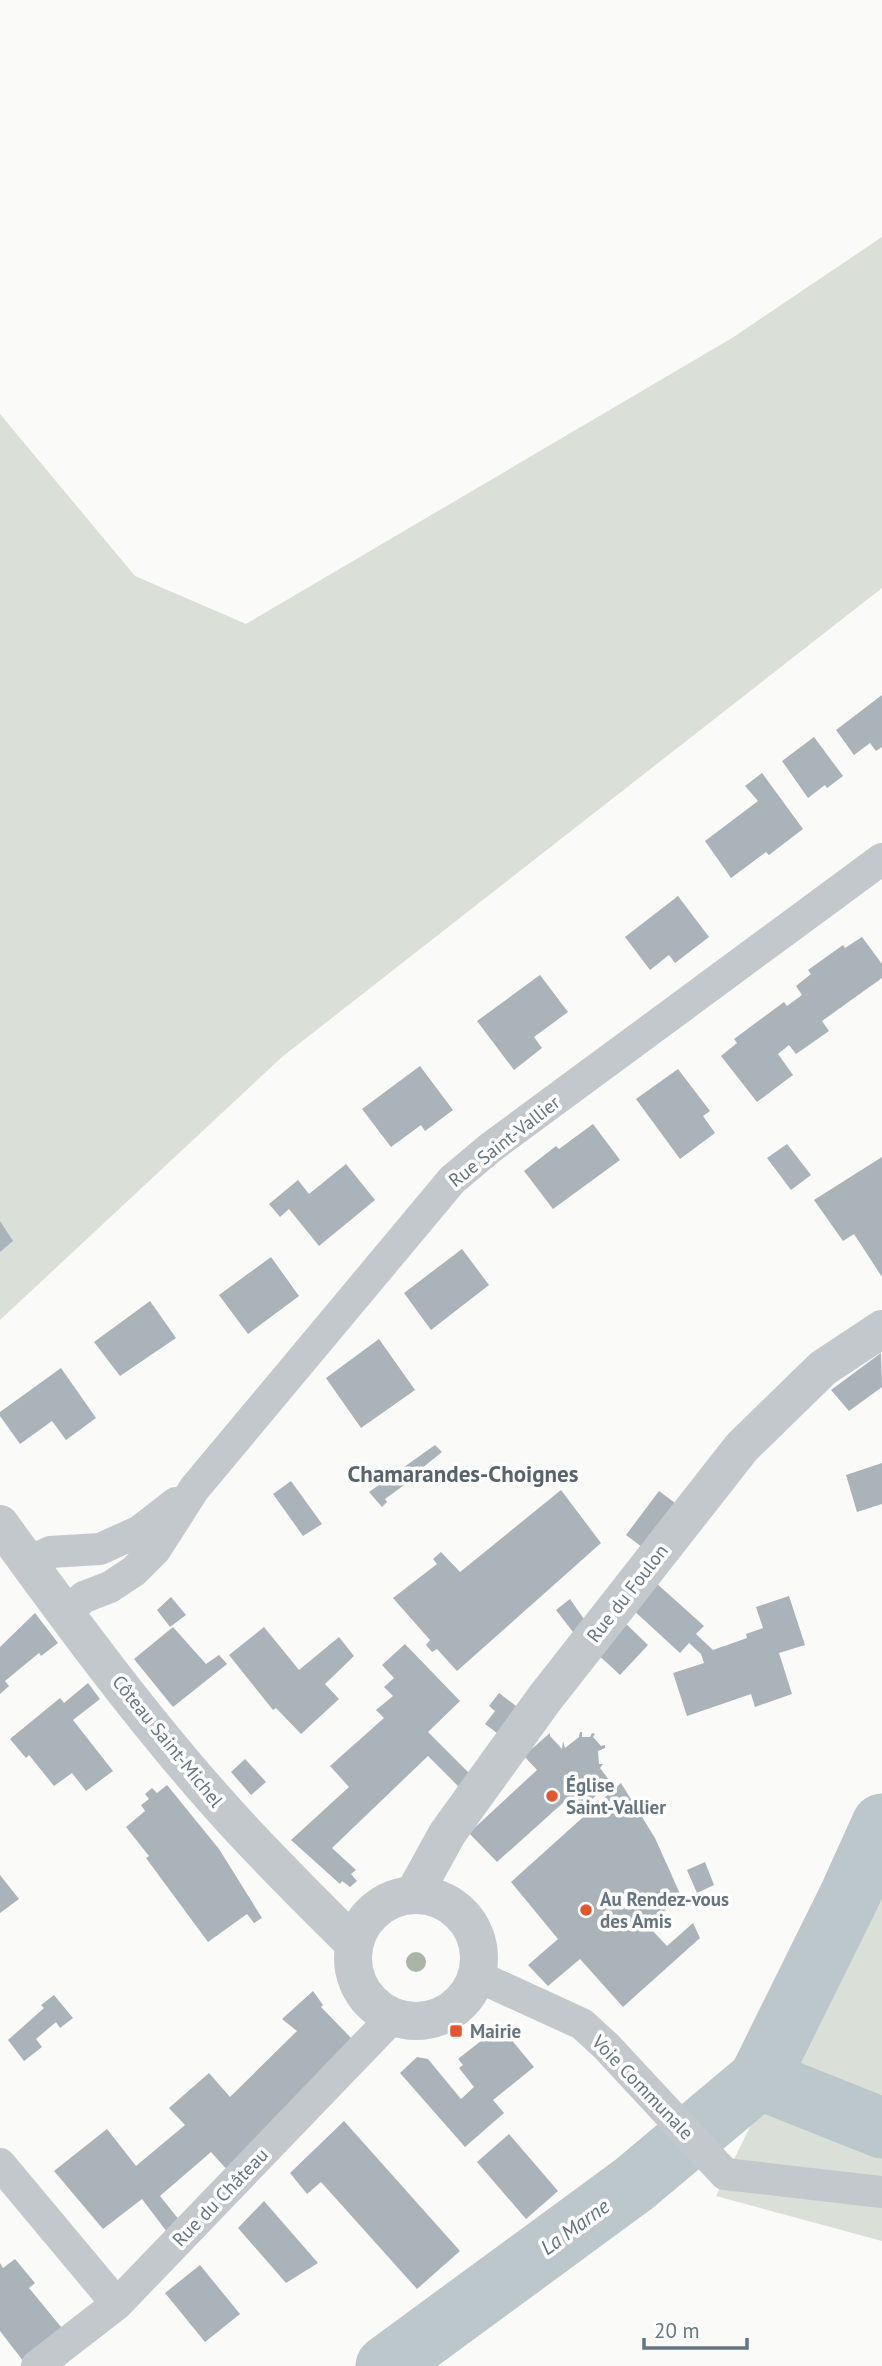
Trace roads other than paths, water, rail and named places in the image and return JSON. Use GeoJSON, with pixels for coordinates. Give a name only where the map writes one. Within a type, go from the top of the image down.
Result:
{"type":"FeatureCollection","features":[{"type":"Feature","properties":{"kind":"street","name":"Rue Saint-Vallier"},"geometry":{"type":"LineString","coordinates":[[65,1613],[84,1597],[110,1587],[134,1571],[155,1550],[194,1489],[452,1180],[501,1139],[881,855]]}},
{"type":"Feature","properties":{"kind":"street","name":"Rue du Foulon"},"geometry":{"type":"LineString","coordinates":[[414,1895],[447,1834],[537,1710],[742,1447],[823,1368],[882,1329]]}},
{"type":"Feature","properties":{"kind":"street","name":"Rue Saint-Vallier"},"geometry":{"type":"LineString","coordinates":[[28,1563],[50,1552],[100,1549],[140,1531],[194,1489]]}},
{"type":"Feature","properties":{"kind":"street","name":"Côteau Saint-Michel"},"geometry":{"type":"LineString","coordinates":[[0,1524],[65,1613],[224,1811],[354,1944]]}},
{"type":"Feature","properties":{"kind":"street"},"geometry":{"type":"LineString","coordinates":[[414,1895],[434,1897],[452,1906],[466,1919],[476,1937],[479,1957],[477,1976],[467,1995],[453,2010],[434,2019],[414,2022],[393,2017],[377,2009],[356,1980],[352,1962],[354,1944],[362,1925],[375,1909],[393,1899],[414,1895]]}},
{"type":"Feature","properties":{"kind":"street","name":"Voie Communale"},"geometry":{"type":"LineString","coordinates":[[477,1976],[582,2024],[725,2174],[882,2192]]}},
{"type":"Feature","properties":{"kind":"street","name":"Rue du Château"},"geometry":{"type":"LineString","coordinates":[[37,2366],[117,2304],[393,2017]]}},
{"type":"Feature","properties":{"kind":"street"},"geometry":{"type":"LineString","coordinates":[[0,2164],[117,2304]]}},
{"type":"Feature","properties":{"kind":"waterway","name":"La Marne"},"geometry":{"type":"LineString","coordinates":[[882,1824],[759,2079],[882,2128]]}},
{"type":"Feature","properties":{"kind":"waterway","name":"La Marne"},"geometry":{"type":"LineString","coordinates":[[386,2366],[634,2184],[759,2079]]}},
{"type":"Feature","properties":{"kind":"place","name":"Église Saint-Vallier"},"geometry":{"type":"Point","coordinates":[552,1796]}},
{"type":"Feature","properties":{"kind":"place","name":"Au Rendez-vous des Amis"},"geometry":{"type":"Point","coordinates":[586,1910]}},
{"type":"Feature","properties":{"kind":"place","name":"Mairie"},"geometry":{"type":"Point","coordinates":[456,2031]}},
{"type":"Feature","properties":{"kind":"district","name":"Chamarandes-Choignes"},"geometry":{"type":"Point","coordinates":[463,1474]}}]}
